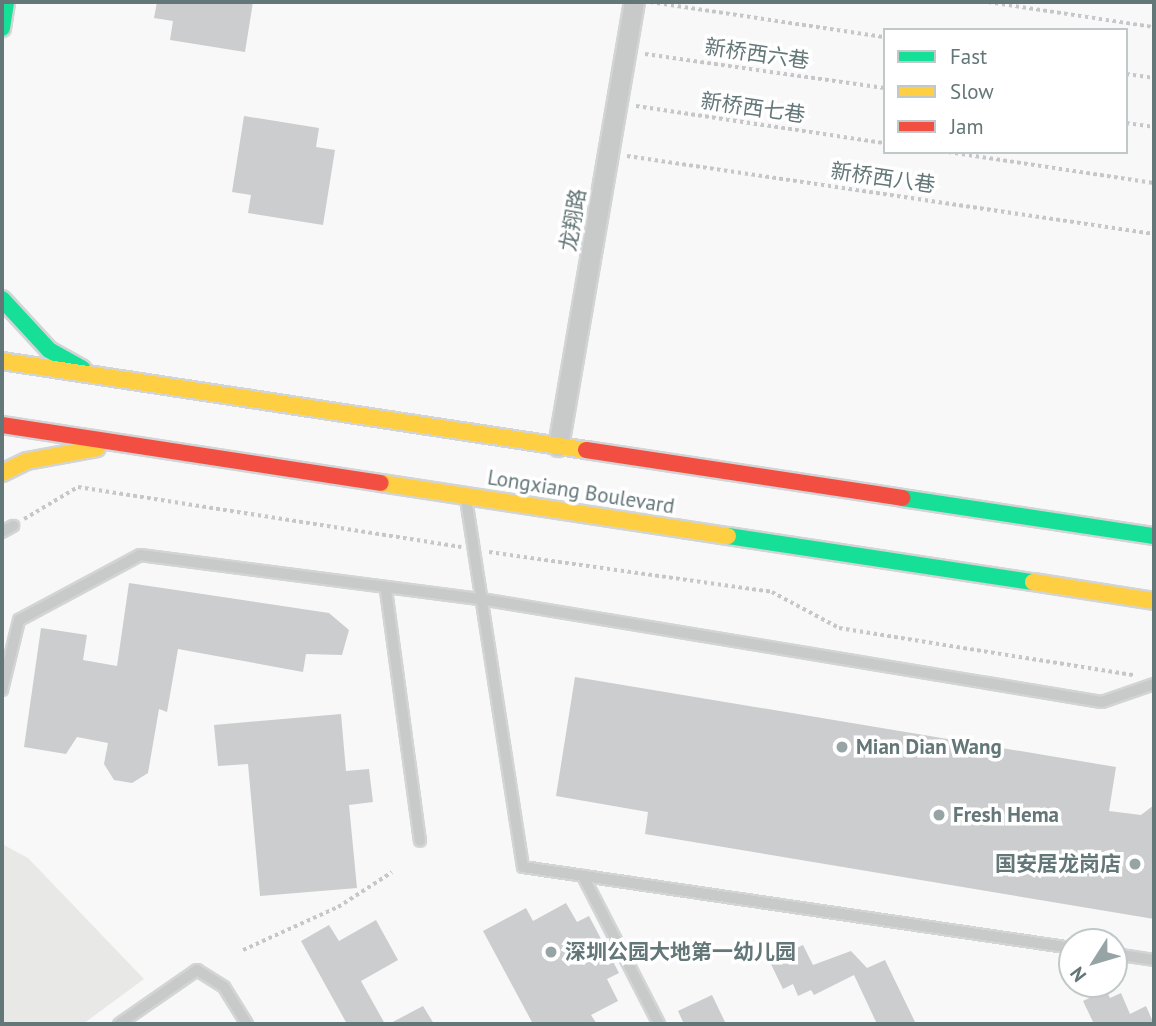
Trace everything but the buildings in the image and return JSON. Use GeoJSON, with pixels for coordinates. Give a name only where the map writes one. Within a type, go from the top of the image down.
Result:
{"type":"FeatureCollection","features":[{"type":"Feature","properties":{"kind":"main road"},"geometry":{"type":"LineString","coordinates":[[2,28],[6,2]]}},
{"type":"Feature","properties":{"kind":"main road"},"geometry":{"type":"LineString","coordinates":[[2,299],[49,349],[78,366],[140,382]]}},
{"type":"Feature","properties":{"kind":"main road","name":"Longxiang Boulevard"},"geometry":{"type":"LineString","coordinates":[[2,361],[1154,536]]}},
{"type":"Feature","properties":{"kind":"main road","name":"Longxiang Boulevard"},"geometry":{"type":"LineString","coordinates":[[2,425],[1154,601]]}},
{"type":"Feature","properties":{"kind":"main road"},"geometry":{"type":"LineString","coordinates":[[2,473],[69,451],[129,444]]}},
{"type":"Feature","properties":{"kind":"street","name":"龙翔路"},"geometry":{"type":"LineString","coordinates":[[558,446],[634,2]]}},
{"type":"Feature","properties":{"kind":"lane"},"geometry":{"type":"LineString","coordinates":[[465,495],[523,867],[1058,946]]}},
{"type":"Feature","properties":{"kind":"lane"},"geometry":{"type":"LineString","coordinates":[[2,532],[13,526]]}},
{"type":"Feature","properties":{"kind":"lane"},"geometry":{"type":"LineString","coordinates":[[2,690],[19,621],[140,555],[386,590],[481,599],[1102,702],[1154,684]]}},
{"type":"Feature","properties":{"kind":"lane"},"geometry":{"type":"LineString","coordinates":[[386,590],[420,841]]}},
{"type":"Feature","properties":{"kind":"lane"},"geometry":{"type":"LineString","coordinates":[[583,876],[659,1024]]}},
{"type":"Feature","properties":{"kind":"lane"},"geometry":{"type":"LineString","coordinates":[[1128,956],[1154,960]]}},
{"type":"Feature","properties":{"kind":"lane"},"geometry":{"type":"LineString","coordinates":[[119,1024],[197,970],[223,987],[247,1024]]}},
{"type":"Feature","properties":{"kind":"path"},"geometry":{"type":"LineString","coordinates":[[648,2],[883,37]]}},
{"type":"Feature","properties":{"kind":"path"},"geometry":{"type":"LineString","coordinates":[[988,2],[1154,27]]}},
{"type":"Feature","properties":{"kind":"path","name":"新桥西六巷"},"geometry":{"type":"LineString","coordinates":[[625,51],[883,88]]}},
{"type":"Feature","properties":{"kind":"path"},"geometry":{"type":"LineString","coordinates":[[1128,74],[1154,78]]}},
{"type":"Feature","properties":{"kind":"path","name":"新桥西七巷"},"geometry":{"type":"LineString","coordinates":[[616,103],[883,143]]}},
{"type":"Feature","properties":{"kind":"path"},"geometry":{"type":"LineString","coordinates":[[1128,123],[1154,127]]}},
{"type":"Feature","properties":{"kind":"path","name":"新桥西八巷"},"geometry":{"type":"LineString","coordinates":[[608,153],[1154,234]]}},
{"type":"Feature","properties":{"kind":"path"},"geometry":{"type":"LineString","coordinates":[[961,154],[1154,183]]}},
{"type":"Feature","properties":{"kind":"path"},"geometry":{"type":"LineString","coordinates":[[13,526],[78,487],[473,549],[772,592],[839,628],[1143,676]]}},
{"type":"Feature","properties":{"kind":"path"},"geometry":{"type":"LineString","coordinates":[[243,950],[338,907],[392,872]]}},
{"type":"Feature","properties":{"kind":"shaded area"},"geometry":{"type":"Polygon","coordinates":[[[2,844],[28,858],[144,979],[83,1024],[2,1024],[2,844]]]}},
{"type":"Feature","properties":{"kind":"traffic: fast"},"geometry":{"type":"LineString","coordinates":[[2,28],[6,2]]}},
{"type":"Feature","properties":{"kind":"traffic: fast"},"geometry":{"type":"LineString","coordinates":[[2,299],[49,350],[82,368]]}},
{"type":"Feature","properties":{"kind":"traffic: fast"},"geometry":{"type":"LineString","coordinates":[[902,498],[1154,536]]}},
{"type":"Feature","properties":{"kind":"traffic: fast"},"geometry":{"type":"LineString","coordinates":[[728,536],[1033,582]]}},
{"type":"Feature","properties":{"kind":"traffic: slow"},"geometry":{"type":"LineString","coordinates":[[2,361],[586,450]]}},
{"type":"Feature","properties":{"kind":"traffic: slow"},"geometry":{"type":"LineString","coordinates":[[2,473],[27,461],[97,448]]}},
{"type":"Feature","properties":{"kind":"traffic: slow"},"geometry":{"type":"LineString","coordinates":[[381,483],[728,536]]}},
{"type":"Feature","properties":{"kind":"traffic: slow"},"geometry":{"type":"LineString","coordinates":[[1033,582],[1154,601]]}},
{"type":"Feature","properties":{"kind":"traffic: jam"},"geometry":{"type":"LineString","coordinates":[[2,425],[381,483]]}},
{"type":"Feature","properties":{"kind":"traffic: jam"},"geometry":{"type":"LineString","coordinates":[[586,450],[902,498]]}},
{"type":"Feature","properties":{"kind":"place","name":"Mian Dian Wang"},"geometry":{"type":"Point","coordinates":[842,747]}},
{"type":"Feature","properties":{"kind":"place","name":"Fresh Hema"},"geometry":{"type":"Point","coordinates":[939,815]}},
{"type":"Feature","properties":{"kind":"place","name":"国安居龙岗店"},"geometry":{"type":"Point","coordinates":[1135,864]}},
{"type":"Feature","properties":{"kind":"place","name":"深圳公园大地第一幼儿园"},"geometry":{"type":"Point","coordinates":[551,952]}}]}
